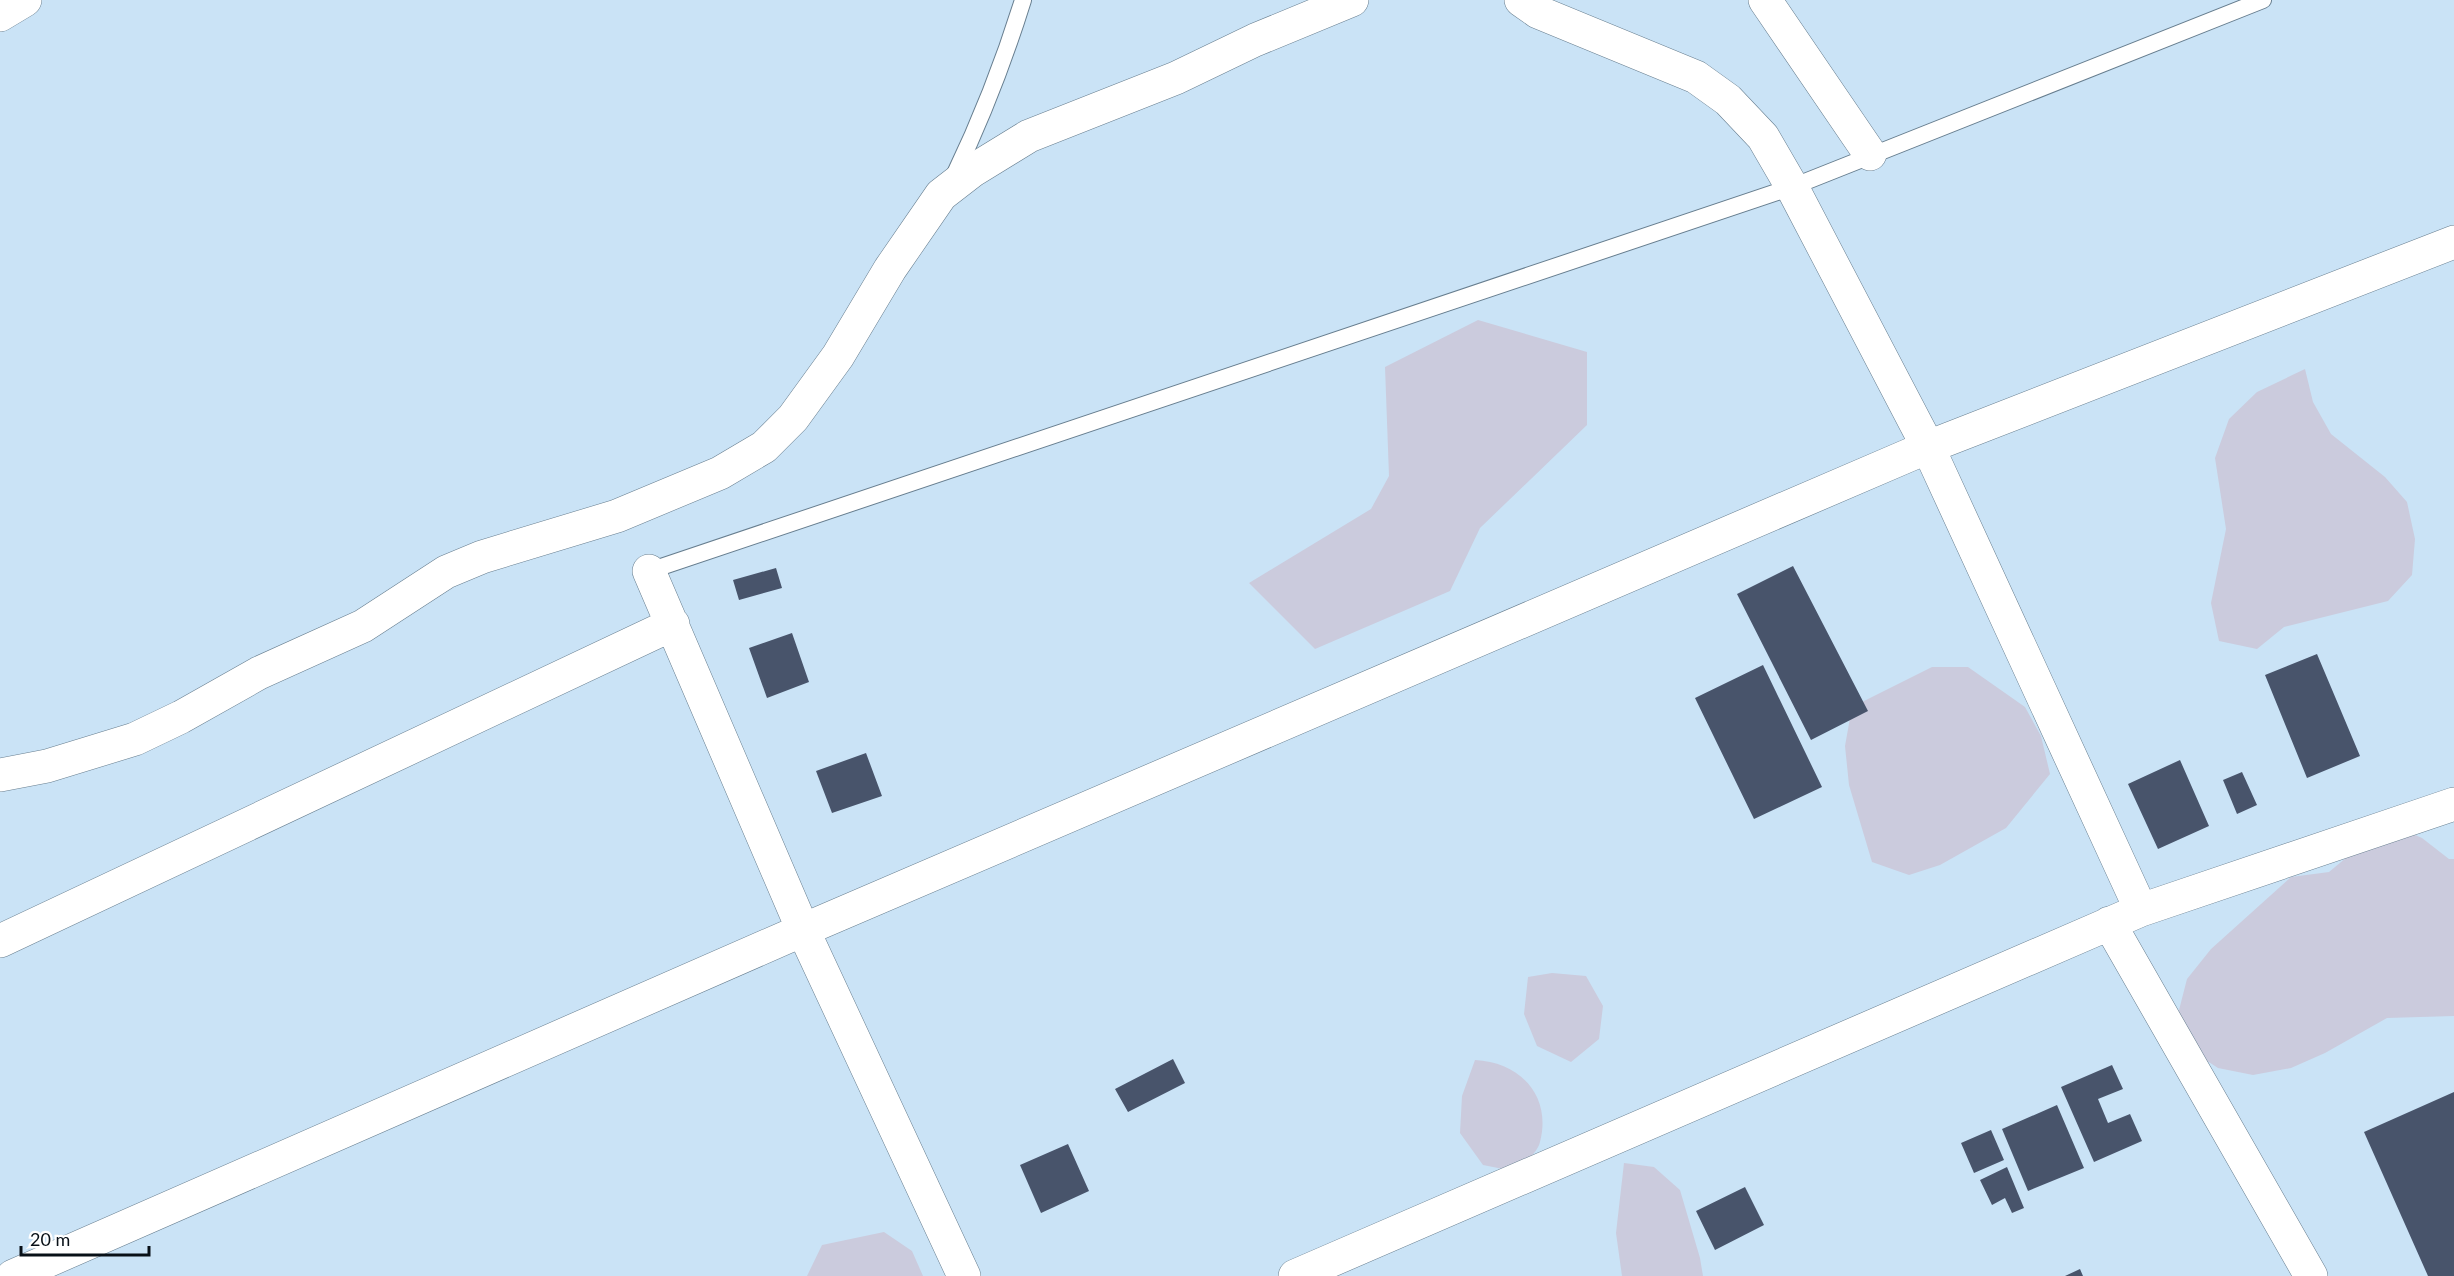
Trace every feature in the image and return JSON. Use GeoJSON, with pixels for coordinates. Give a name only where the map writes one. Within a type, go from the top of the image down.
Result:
{"type":"FeatureCollection","features":[{"type":"Feature","properties":{"kind":"street"},"geometry":{"type":"LineString","coordinates":[[0,15],[25,0]]}},
{"type":"Feature","properties":{"kind":"street"},"geometry":{"type":"LineString","coordinates":[[0,775],[47,766],[135,739],[181,717],[259,674],[363,626],[446,572],[482,557],[617,516],[720,473],[764,447],[793,418],[838,356],[890,269],[946,191],[972,171],[1029,136],[1176,78],[1255,40],[1352,0]]}},
{"type":"Feature","properties":{"kind":"street"},"geometry":{"type":"LineString","coordinates":[[1521,0],[1538,12],[1696,77],[1728,100],[1763,137],[1792,187],[1928,447],[2141,910]]}},
{"type":"Feature","properties":{"kind":"street"},"geometry":{"type":"LineString","coordinates":[[1765,0],[1870,154]]}},
{"type":"Feature","properties":{"kind":"street"},"geometry":{"type":"LineString","coordinates":[[13,1276],[803,930],[1928,447],[2454,242]]}},
{"type":"Feature","properties":{"kind":"street"},"geometry":{"type":"LineString","coordinates":[[649,571],[803,930],[964,1276]]}},
{"type":"Feature","properties":{"kind":"street"},"geometry":{"type":"LineString","coordinates":[[0,941],[673,624]]}},
{"type":"Feature","properties":{"kind":"street"},"geometry":{"type":"LineString","coordinates":[[1295,1276],[2109,923],[2141,910],[2454,804]]}},
{"type":"Feature","properties":{"kind":"street"},"geometry":{"type":"LineString","coordinates":[[2109,923],[2311,1276]]}},
{"type":"Feature","properties":{"kind":"lane"},"geometry":{"type":"LineString","coordinates":[[946,191],[978,125],[1023,0]]}},
{"type":"Feature","properties":{"kind":"lane"},"geometry":{"type":"LineString","coordinates":[[649,571],[1792,187],[1870,154],[2263,0]]}},
{"type":"Feature","properties":{"kind":"shaded area"},"geometry":{"type":"Polygon","coordinates":[[[1478,320],[1587,352],[1587,425],[1480,528],[1450,591],[1315,649],[1249,583],[1371,509],[1389,476],[1385,367],[1478,320]]]}},
{"type":"Feature","properties":{"kind":"shaded area"},"geometry":{"type":"Polygon","coordinates":[[[2305,369],[2313,402],[2331,434],[2385,477],[2407,502],[2415,539],[2412,575],[2388,601],[2284,627],[2257,649],[2219,641],[2211,603],[2226,529],[2215,458],[2229,419],[2257,392],[2305,369]]]}},
{"type":"Feature","properties":{"kind":"shaded area"},"geometry":{"type":"Polygon","coordinates":[[[1932,667],[1968,667],[2025,707],[2041,736],[2050,774],[2006,828],[1940,865],[1909,875],[1872,862],[1849,785],[1845,746],[1852,707],[1932,667]]]}},
{"type":"Feature","properties":{"kind":"shaded area"},"geometry":{"type":"Polygon","coordinates":[[[2388,823],[2422,838],[2449,859],[2454,859],[2454,1016],[2387,1018],[2325,1053],[2291,1068],[2253,1075],[2218,1068],[2189,1049],[2178,1014],[2187,979],[2211,949],[2291,877],[2329,872],[2388,823]]]}},
{"type":"Feature","properties":{"kind":"shaded area"},"geometry":{"type":"Polygon","coordinates":[[[1552,973],[1586,976],[1603,1006],[1599,1039],[1571,1062],[1537,1046],[1524,1014],[1528,977],[1552,973]]]}},
{"type":"Feature","properties":{"kind":"shaded area"},"geometry":{"type":"Polygon","coordinates":[[[1475,1060],[1506,1067],[1529,1084],[1537,1096],[1542,1125],[1539,1146],[1518,1172],[1483,1165],[1460,1133],[1462,1096],[1475,1060]]]}},
{"type":"Feature","properties":{"kind":"shaded area"},"geometry":{"type":"Polygon","coordinates":[[[1624,1163],[1654,1167],[1680,1190],[1703,1276],[1622,1276],[1616,1233],[1624,1163]]]}},
{"type":"Feature","properties":{"kind":"shaded area"},"geometry":{"type":"Polygon","coordinates":[[[884,1232],[912,1251],[923,1276],[807,1276],[822,1245],[884,1232]]]}},
{"type":"Feature","properties":{"kind":"building"},"geometry":{"type":"Polygon","coordinates":[[[1793,566],[1868,711],[1811,740],[1737,594],[1793,566]]]}},
{"type":"Feature","properties":{"kind":"building"},"geometry":{"type":"Polygon","coordinates":[[[776,568],[782,588],[739,600],[733,580],[776,568]]]}},
{"type":"Feature","properties":{"kind":"building"},"geometry":{"type":"Polygon","coordinates":[[[792,633],[809,682],[767,698],[749,648],[792,633]]]}},
{"type":"Feature","properties":{"kind":"building"},"geometry":{"type":"Polygon","coordinates":[[[2317,654],[2360,756],[2307,778],[2265,675],[2317,654]]]}},
{"type":"Feature","properties":{"kind":"building"},"geometry":{"type":"Polygon","coordinates":[[[1763,665],[1822,787],[1754,819],[1695,698],[1763,665]]]}},
{"type":"Feature","properties":{"kind":"building"},"geometry":{"type":"Polygon","coordinates":[[[866,753],[882,796],[832,813],[816,771],[866,753]]]}},
{"type":"Feature","properties":{"kind":"building"},"geometry":{"type":"Polygon","coordinates":[[[2180,760],[2209,826],[2158,849],[2128,784],[2180,760]]]}},
{"type":"Feature","properties":{"kind":"building"},"geometry":{"type":"Polygon","coordinates":[[[2242,772],[2257,805],[2237,814],[2223,780],[2242,772]]]}},
{"type":"Feature","properties":{"kind":"building"},"geometry":{"type":"Polygon","coordinates":[[[1173,1059],[1185,1083],[1128,1112],[1115,1089],[1173,1059]]]}},
{"type":"Feature","properties":{"kind":"building"},"geometry":{"type":"Polygon","coordinates":[[[2112,1065],[2123,1089],[2098,1099],[2108,1123],[2130,1114],[2142,1141],[2094,1162],[2061,1087],[2112,1065]]]}},
{"type":"Feature","properties":{"kind":"building"},"geometry":{"type":"Polygon","coordinates":[[[2454,1092],[2454,1276],[2428,1276],[2364,1132],[2454,1092]]]}},
{"type":"Feature","properties":{"kind":"building"},"geometry":{"type":"Polygon","coordinates":[[[2057,1105],[2084,1168],[2028,1191],[2002,1129],[2057,1105]]]}},
{"type":"Feature","properties":{"kind":"building"},"geometry":{"type":"Polygon","coordinates":[[[1991,1130],[2004,1160],[1974,1173],[1961,1143],[1991,1130]]]}},
{"type":"Feature","properties":{"kind":"building"},"geometry":{"type":"Polygon","coordinates":[[[1068,1144],[1089,1191],[1041,1213],[1020,1165],[1068,1144]]]}},
{"type":"Feature","properties":{"kind":"building"},"geometry":{"type":"Polygon","coordinates":[[[2007,1167],[2024,1208],[2012,1213],[2005,1198],[1992,1205],[1980,1180],[2007,1167]]]}},
{"type":"Feature","properties":{"kind":"building"},"geometry":{"type":"Polygon","coordinates":[[[1745,1187],[1764,1225],[1715,1250],[1696,1211],[1745,1187]]]}},
{"type":"Feature","properties":{"kind":"building"},"geometry":{"type":"Polygon","coordinates":[[[2080,1269],[2083,1276],[2065,1276],[2080,1269]]]}}]}
